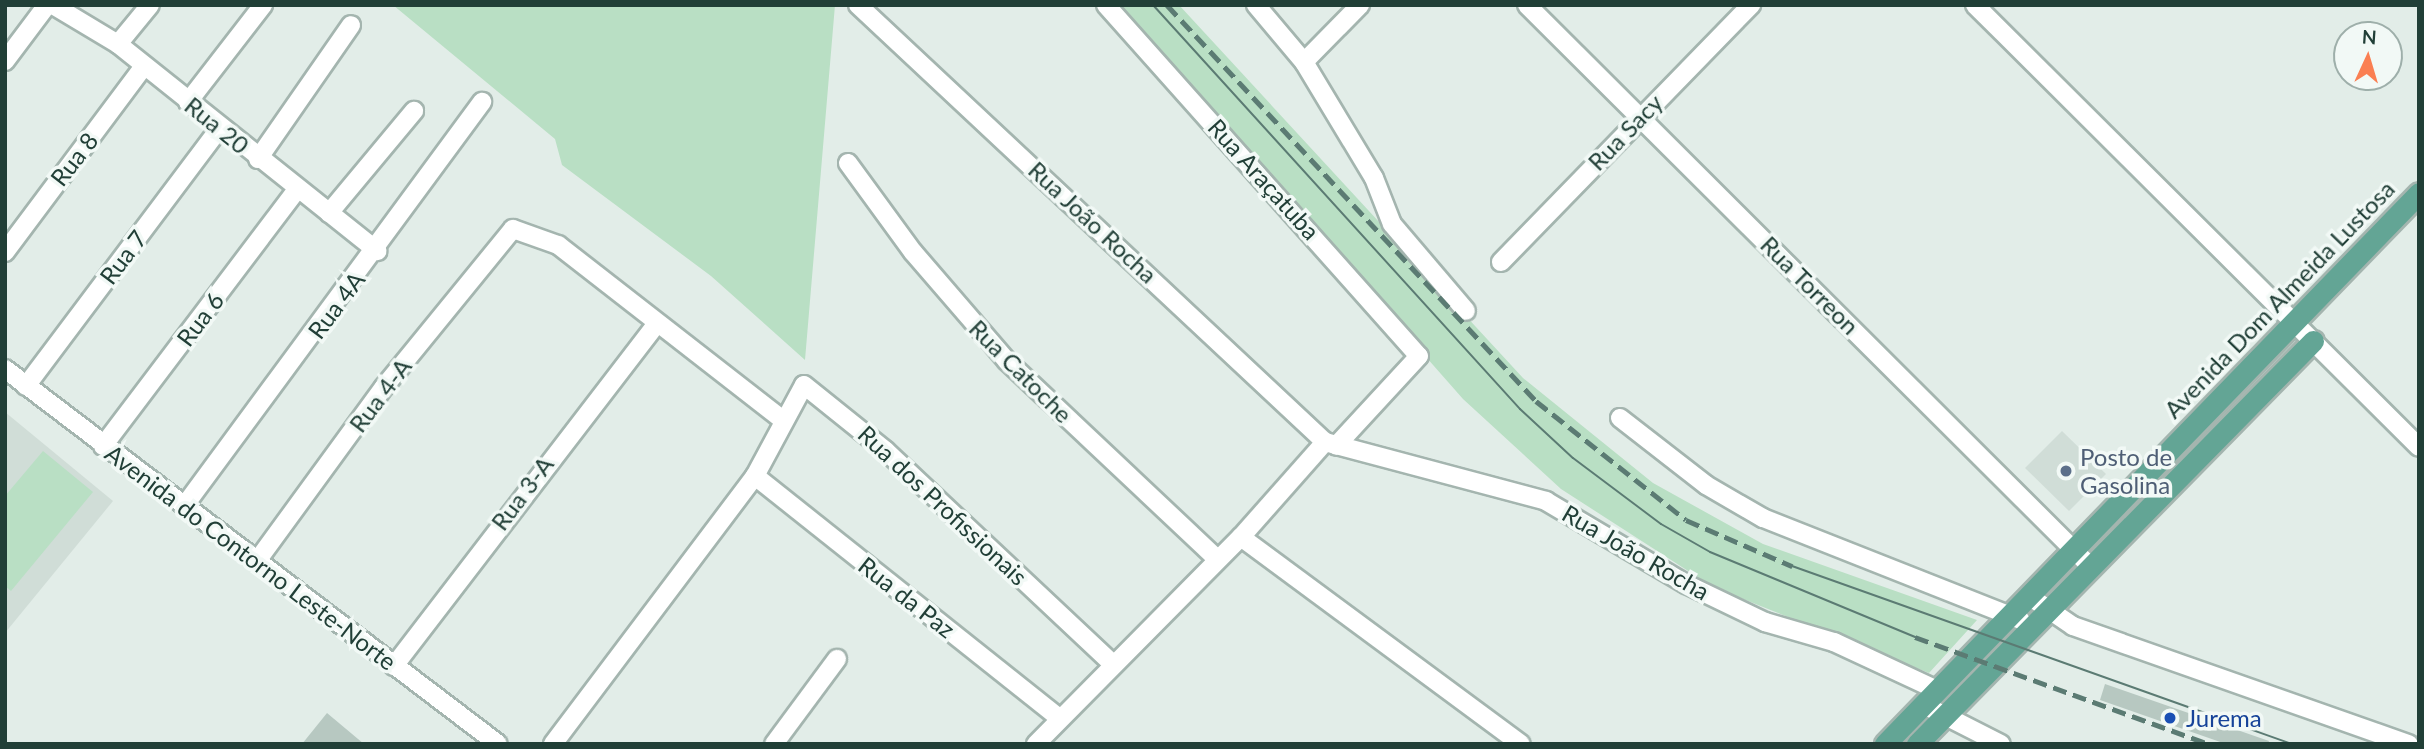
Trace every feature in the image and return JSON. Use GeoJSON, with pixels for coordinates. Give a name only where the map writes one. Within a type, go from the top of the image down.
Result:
{"type":"FeatureCollection","features":[{"type":"Feature","properties":{"kind":"main road","name":"Avenida Dom Almeida Lustosa"},"geometry":{"type":"LineString","coordinates":[[1885,744],[2419,193]]}},
{"type":"Feature","properties":{"kind":"main road"},"geometry":{"type":"LineString","coordinates":[[1917,744],[2030,625],[2091,567],[2313,341]]}},
{"type":"Feature","properties":{"kind":"street"},"geometry":{"type":"LineString","coordinates":[[5,61],[47,5]]}},
{"type":"Feature","properties":{"kind":"street","name":"Rua 20"},"geometry":{"type":"LineString","coordinates":[[53,5],[118,44],[296,191],[377,251]]}},
{"type":"Feature","properties":{"kind":"street"},"geometry":{"type":"LineString","coordinates":[[118,44],[150,5]]}},
{"type":"Feature","properties":{"kind":"street"},"geometry":{"type":"LineString","coordinates":[[188,102],[263,5]]}},
{"type":"Feature","properties":{"kind":"street","name":"Rua João Rocha"},"geometry":{"type":"LineString","coordinates":[[858,5],[1331,444],[1546,500],[1708,595],[1931,698],[1943,717],[2001,744]]}},
{"type":"Feature","properties":{"kind":"street","name":"Rua Araçatuba"},"geometry":{"type":"LineString","coordinates":[[1106,5],[1419,356],[1331,444]]}},
{"type":"Feature","properties":{"kind":"street"},"geometry":{"type":"LineString","coordinates":[[1256,5],[1304,61],[1374,178],[1392,224],[1466,311]]}},
{"type":"Feature","properties":{"kind":"street"},"geometry":{"type":"LineString","coordinates":[[1304,61],[1360,5]]}},
{"type":"Feature","properties":{"kind":"street","name":"Rua Torreon"},"geometry":{"type":"LineString","coordinates":[[1527,5],[2077,547],[2091,567]]}},
{"type":"Feature","properties":{"kind":"street","name":"Rua Sacy"},"geometry":{"type":"LineString","coordinates":[[1501,262],[1639,116],[1751,5]]}},
{"type":"Feature","properties":{"kind":"street"},"geometry":{"type":"LineString","coordinates":[[1975,5],[2419,447]]}},
{"type":"Feature","properties":{"kind":"street"},"geometry":{"type":"LineString","coordinates":[[258,159],[351,24]]}},
{"type":"Feature","properties":{"kind":"street","name":"Rua 8"},"geometry":{"type":"LineString","coordinates":[[5,252],[144,66]]}},
{"type":"Feature","properties":{"kind":"street","name":"Rua 4A"},"geometry":{"type":"LineString","coordinates":[[185,505],[377,251],[482,102]]}},
{"type":"Feature","properties":{"kind":"street"},"geometry":{"type":"LineString","coordinates":[[329,213],[414,111]]}},
{"type":"Feature","properties":{"kind":"street","name":"Rua 7"},"geometry":{"type":"LineString","coordinates":[[26,386],[219,129]]}},
{"type":"Feature","properties":{"kind":"street","name":"Rua Catoche"},"geometry":{"type":"LineString","coordinates":[[848,163],[1007,361],[1217,559]]}},
{"type":"Feature","properties":{"kind":"street","name":"Rua 6"},"geometry":{"type":"LineString","coordinates":[[103,446],[296,191]]}},
{"type":"Feature","properties":{"kind":"street","name":"Rua 4-A"},"geometry":{"type":"LineString","coordinates":[[257,561],[507,234],[529,230],[558,245],[655,326]]}},
{"type":"Feature","properties":{"kind":"street"},"geometry":{"type":"LineString","coordinates":[[655,326],[784,421]]}},
{"type":"Feature","properties":{"kind":"street","name":"Rua 3-A"},"geometry":{"type":"LineString","coordinates":[[394,666],[655,326]]}},
{"type":"Feature","properties":{"kind":"street","name":"Avenida do Contorno Leste-Norte"},"geometry":{"type":"LineString","coordinates":[[5,369],[498,744]]}},
{"type":"Feature","properties":{"kind":"street","name":"Rua dos Profissionais"},"geometry":{"type":"LineString","coordinates":[[553,744],[755,476],[784,421],[795,392],[814,386],[1111,662]]}},
{"type":"Feature","properties":{"kind":"street"},"geometry":{"type":"LineString","coordinates":[[1620,418],[1753,513],[2011,615],[2030,625]]}},
{"type":"Feature","properties":{"kind":"street"},"geometry":{"type":"LineString","coordinates":[[1036,744],[1111,662],[1241,537],[1331,444]]}},
{"type":"Feature","properties":{"kind":"street","name":"Rua da Paz"},"geometry":{"type":"LineString","coordinates":[[755,476],[1059,718]]}},
{"type":"Feature","properties":{"kind":"street"},"geometry":{"type":"LineString","coordinates":[[1241,537],[1521,744]]}},
{"type":"Feature","properties":{"kind":"street"},"geometry":{"type":"LineString","coordinates":[[2029,596],[2073,626],[2409,744]]}},
{"type":"Feature","properties":{"kind":"street"},"geometry":{"type":"LineString","coordinates":[[774,744],[837,659]]}},
{"type":"Feature","properties":{"kind":"shaded area"},"geometry":{"type":"Polygon","coordinates":[[[5,412],[113,501],[5,633],[5,412]]]}},
{"type":"Feature","properties":{"kind":"shaded area","name":"Posto de Gasolina"},"geometry":{"type":"Polygon","coordinates":[[[2062,431],[2106,474],[2069,511],[2025,468],[2062,431]]]}},
{"type":"Feature","properties":{"kind":"green space"},"geometry":{"type":"Polygon","coordinates":[[[393,5],[835,5],[805,360],[711,276],[562,165],[555,139],[393,5]]]}},
{"type":"Feature","properties":{"kind":"green space"},"geometry":{"type":"Polygon","coordinates":[[[1116,5],[1179,5],[1523,378],[1653,483],[1763,544],[1977,620],[1929,673],[1713,587],[1561,489],[1463,399],[1116,5]]]}},
{"type":"Feature","properties":{"kind":"green space"},"geometry":{"type":"Polygon","coordinates":[[[43,451],[93,492],[11,591],[5,586],[5,496],[43,451]]]}},
{"type":"Feature","properties":{"kind":"building","name":"Jurema"},"geometry":{"type":"Polygon","coordinates":[[[2105,684],[2269,741],[2268,744],[2226,744],[2100,700],[2105,684]]]}},
{"type":"Feature","properties":{"kind":"building"},"geometry":{"type":"Polygon","coordinates":[[[327,713],[364,744],[302,744],[327,713]]]}},
{"type":"Feature","properties":{"kind":"tram line"},"geometry":{"type":"LineString","coordinates":[[1153,5],[1520,409],[1573,458],[1661,524],[1710,552],[1915,637]]}},
{"type":"Feature","properties":{"kind":"tram line"},"geometry":{"type":"LineString","coordinates":[[1792,566],[2292,744]]}},
{"type":"Feature","properties":{"kind":"railway"},"geometry":{"type":"LineString","coordinates":[[1167,5],[1536,401],[1686,520],[1792,566]]}},
{"type":"Feature","properties":{"kind":"railway"},"geometry":{"type":"LineString","coordinates":[[1915,637],[2209,744]]}},
{"type":"Feature","properties":{"kind":"place","name":"Posto de Gasolina"},"geometry":{"type":"Point","coordinates":[2066,471]}},
{"type":"Feature","properties":{"kind":"place","name":"Jurema"},"geometry":{"type":"Point","coordinates":[2170,718]}}]}
